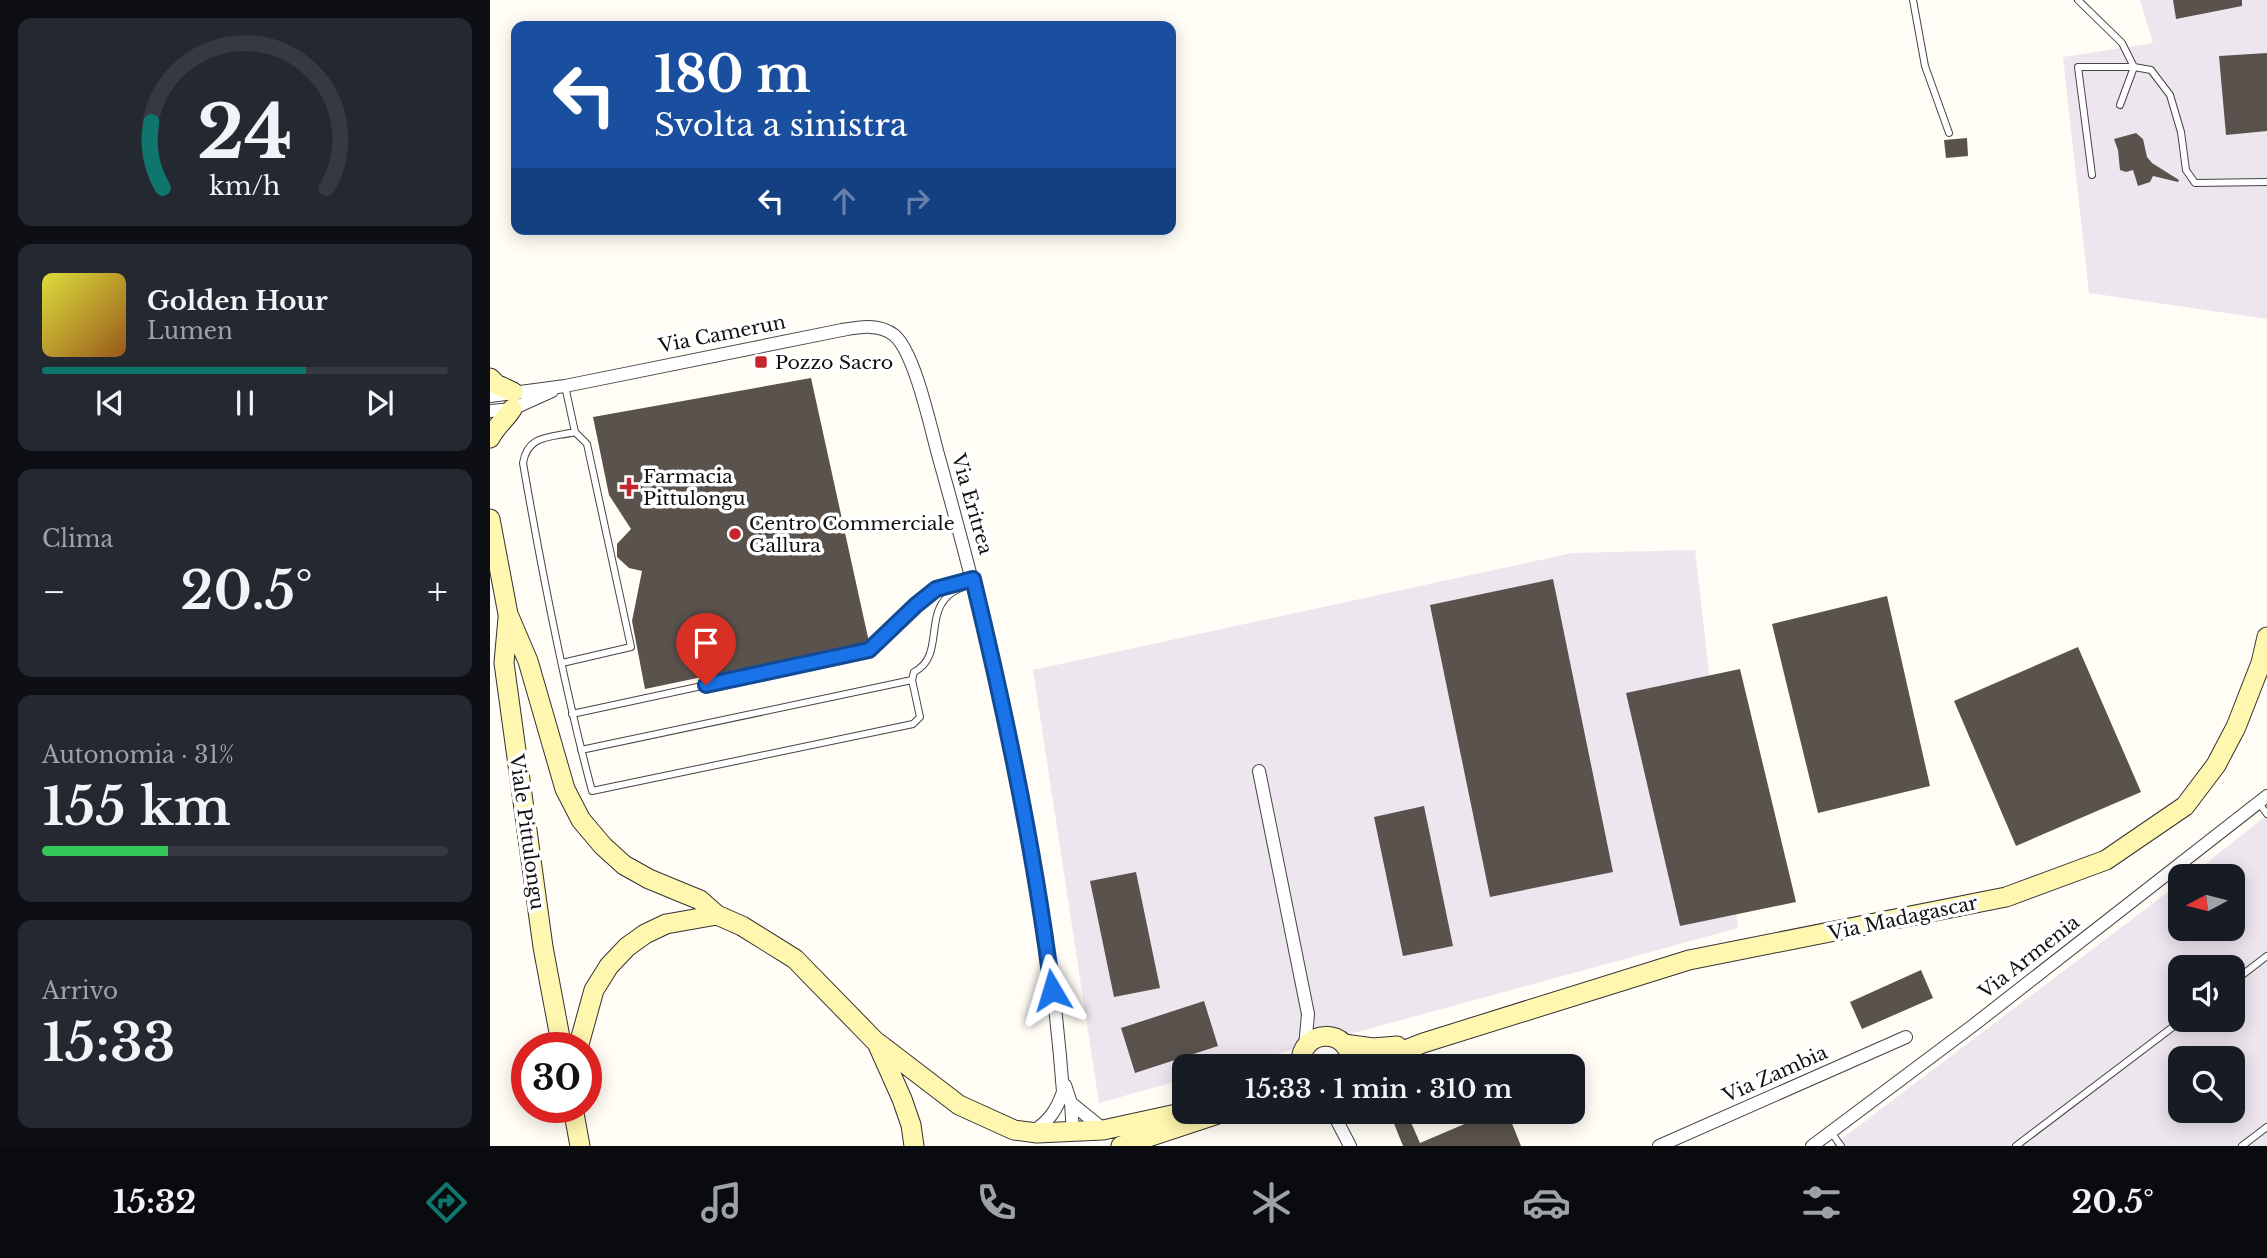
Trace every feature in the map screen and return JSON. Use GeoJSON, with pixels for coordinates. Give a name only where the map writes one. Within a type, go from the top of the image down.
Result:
{"type":"FeatureCollection","features":[{"type":"Feature","properties":{"kind":"street","name":"Via Camerun"},"geometry":{"type":"LineString","coordinates":[[490,411],[512,400],[565,386],[842,330],[867,326],[886,331]]}},
{"type":"Feature","properties":{"kind":"street","name":"Via Eritrea"},"geometry":{"type":"LineString","coordinates":[[886,331],[902,344],[911,363],[973,581],[1005,717],[1034,868],[1063,1092],[1049,1120],[1032,1132]]}},
{"type":"Feature","properties":{"kind":"street"},"geometry":{"type":"LineString","coordinates":[[490,378],[512,400],[507,416],[496,425],[490,438]]}},
{"type":"Feature","properties":{"kind":"street","name":"Via Camerun"},"geometry":{"type":"LineString","coordinates":[[490,396],[512,400]]}},
{"type":"Feature","properties":{"kind":"street","name":"Viale Pittulongu"},"geometry":{"type":"LineString","coordinates":[[490,519],[508,614],[527,661],[565,789],[582,820],[624,865],[649,879],[700,900],[717,915],[742,926],[795,959],[877,1043]]}},
{"type":"Feature","properties":{"kind":"street","name":"Viale Pittulongu"},"geometry":{"type":"LineString","coordinates":[[508,614],[504,663],[543,947],[559,1032]]}},
{"type":"Feature","properties":{"kind":"street","name":"Via Madagascar"},"geometry":{"type":"LineString","coordinates":[[1395,1054],[1689,960],[2006,897],[2106,860],[2185,806],[2216,765],[2236,727],[2267,637]]}},
{"type":"Feature","properties":{"kind":"street"},"geometry":{"type":"LineString","coordinates":[[1259,771],[1308,1014],[1301,1054]]}},
{"type":"Feature","properties":{"kind":"street","name":"Via Armenia"},"geometry":{"type":"LineString","coordinates":[[1812,1146],[2264,804]]}},
{"type":"Feature","properties":{"kind":"street"},"geometry":{"type":"LineString","coordinates":[[582,1032],[594,990],[609,965],[627,947],[666,924],[717,915]]}},
{"type":"Feature","properties":{"kind":"street"},"geometry":{"type":"LineString","coordinates":[[1308,1014],[1339,1041],[1349,1054]]}},
{"type":"Feature","properties":{"kind":"street"},"geometry":{"type":"LineString","coordinates":[[1305,1054],[1318,1037],[1339,1041]]}},
{"type":"Feature","properties":{"kind":"street","name":"Via Zambia"},"geometry":{"type":"LineString","coordinates":[[1659,1146],[1906,1037]]}},
{"type":"Feature","properties":{"kind":"street","name":"Via Madagascar"},"geometry":{"type":"LineString","coordinates":[[1339,1041],[1373,1048],[1423,1043]]}},
{"type":"Feature","properties":{"kind":"street"},"geometry":{"type":"LineString","coordinates":[[877,1043],[960,1105],[1014,1130],[1073,1139],[1172,1115]]}},
{"type":"Feature","properties":{"kind":"street"},"geometry":{"type":"LineString","coordinates":[[877,1043],[902,1099],[911,1125],[914,1146]]}},
{"type":"Feature","properties":{"kind":"street","name":"Via Eritrea"},"geometry":{"type":"LineString","coordinates":[[1061,1071],[1071,1104],[1073,1139]]}},
{"type":"Feature","properties":{"kind":"street"},"geometry":{"type":"LineString","coordinates":[[1071,1104],[1104,1130]]}},
{"type":"Feature","properties":{"kind":"street"},"geometry":{"type":"LineString","coordinates":[[576,1123],[580,1146]]}},
{"type":"Feature","properties":{"kind":"street"},"geometry":{"type":"LineString","coordinates":[[1121,1146],[1188,1124]]}},
{"type":"Feature","properties":{"kind":"street"},"geometry":{"type":"LineString","coordinates":[[1339,1124],[1348,1141]]}},
{"type":"Feature","properties":{"kind":"lane"},"geometry":{"type":"LineString","coordinates":[[1913,0],[1925,66],[1949,133]]}},
{"type":"Feature","properties":{"kind":"lane"},"geometry":{"type":"LineString","coordinates":[[2078,0],[2122,43],[2134,67],[2120,105]]}},
{"type":"Feature","properties":{"kind":"lane"},"geometry":{"type":"LineString","coordinates":[[2092,175],[2078,67],[2134,67],[2151,70],[2170,95],[2181,132],[2186,170],[2195,183],[2267,181]]}},
{"type":"Feature","properties":{"kind":"lane"},"geometry":{"type":"LineString","coordinates":[[562,663],[631,647],[587,444],[575,432],[565,386]]}},
{"type":"Feature","properties":{"kind":"lane"},"geometry":{"type":"LineString","coordinates":[[575,432],[532,442],[525,449],[523,463],[542,572],[572,715],[592,791],[913,724],[920,717],[912,680],[914,672],[930,661],[935,623],[943,603],[952,593],[973,581]]}},
{"type":"Feature","properties":{"kind":"lane"},"geometry":{"type":"LineString","coordinates":[[572,715],[869,650],[936,589],[973,581]]}},
{"type":"Feature","properties":{"kind":"lane"},"geometry":{"type":"LineString","coordinates":[[581,750],[912,680]]}},
{"type":"Feature","properties":{"kind":"lane"},"geometry":{"type":"LineString","coordinates":[[2245,973],[2267,956]]}},
{"type":"Feature","properties":{"kind":"lane"},"geometry":{"type":"LineString","coordinates":[[2016,1146],[2168,1031]]}},
{"type":"Feature","properties":{"kind":"lane"},"geometry":{"type":"LineString","coordinates":[[2242,1146],[2267,1127]]}},
{"type":"Feature","properties":{"kind":"lane"},"geometry":{"type":"LineString","coordinates":[[1831,1132],[1841,1146]]}},
{"type":"Feature","properties":{"kind":"shaded area"},"geometry":{"type":"Polygon","coordinates":[[[2140,0],[2267,0],[2267,319],[2089,293],[2063,57],[2153,43],[2140,0]]]}},
{"type":"Feature","properties":{"kind":"shaded area"},"geometry":{"type":"Polygon","coordinates":[[[1695,550],[1738,928],[1277,1054],[1172,1054],[1172,1083],[1099,1103],[1033,670],[1572,553],[1695,550]]]}},
{"type":"Feature","properties":{"kind":"shaded area"},"geometry":{"type":"Polygon","coordinates":[[[2267,815],[2267,1146],[1832,1146],[2168,892],[2168,942],[2245,942],[2245,864],[2205,864],[2267,815]]]}},
{"type":"Feature","properties":{"kind":"building"},"geometry":{"type":"Polygon","coordinates":[[[2173,0],[2242,0],[2242,6],[2176,19],[2173,0]]]}},
{"type":"Feature","properties":{"kind":"building"},"geometry":{"type":"Polygon","coordinates":[[[2267,53],[2267,131],[2226,135],[2219,56],[2267,53]]]}},
{"type":"Feature","properties":{"kind":"building"},"geometry":{"type":"Polygon","coordinates":[[[2136,133],[2143,139],[2147,157],[2152,163],[2179,180],[2178,182],[2153,176],[2150,182],[2138,186],[2133,170],[2120,170],[2114,139],[2136,133]]]}},
{"type":"Feature","properties":{"kind":"building"},"geometry":{"type":"Polygon","coordinates":[[[1967,138],[1968,156],[1946,158],[1944,140],[1967,138]]]}},
{"type":"Feature","properties":{"kind":"building","name":"Centro Commerciale Gallura"},"geometry":{"type":"Polygon","coordinates":[[[811,378],[869,642],[645,689],[632,621],[642,571],[629,568],[617,557],[617,544],[631,529],[609,495],[593,417],[811,378]]]}},
{"type":"Feature","properties":{"kind":"building"},"geometry":{"type":"Polygon","coordinates":[[[1553,579],[1613,872],[1490,897],[1430,605],[1553,579]]]}},
{"type":"Feature","properties":{"kind":"building"},"geometry":{"type":"Polygon","coordinates":[[[1887,596],[1930,786],[1818,813],[1772,624],[1887,596]]]}},
{"type":"Feature","properties":{"kind":"building"},"geometry":{"type":"Polygon","coordinates":[[[2078,647],[2141,792],[2016,846],[1954,701],[2078,647]]]}},
{"type":"Feature","properties":{"kind":"building"},"geometry":{"type":"Polygon","coordinates":[[[1740,669],[1796,902],[1680,926],[1626,693],[1740,669]]]}},
{"type":"Feature","properties":{"kind":"building"},"geometry":{"type":"Polygon","coordinates":[[[1424,806],[1453,946],[1403,956],[1374,817],[1424,806]]]}},
{"type":"Feature","properties":{"kind":"building"},"geometry":{"type":"Polygon","coordinates":[[[1136,872],[1160,988],[1114,997],[1090,881],[1136,872]]]}},
{"type":"Feature","properties":{"kind":"building"},"geometry":{"type":"Polygon","coordinates":[[[1921,970],[1933,998],[1862,1029],[1850,1002],[1921,970]]]}},
{"type":"Feature","properties":{"kind":"building"},"geometry":{"type":"Polygon","coordinates":[[[1204,1001],[1218,1046],[1193,1054],[1172,1054],[1172,1061],[1135,1073],[1121,1028],[1204,1001]]]}},
{"type":"Feature","properties":{"kind":"building"},"geometry":{"type":"Polygon","coordinates":[[[1394,1124],[1412,1124],[1420,1143],[1465,1124],[1512,1124],[1521,1146],[1403,1146],[1394,1124]]]}},
{"type":"Feature","properties":{"kind":"place","name":"Pozzo Sacro"},"geometry":{"type":"Point","coordinates":[761,362]}},
{"type":"Feature","properties":{"kind":"place","name":"Farmacia Pittulongu"},"geometry":{"type":"Point","coordinates":[629,487]}},
{"type":"Feature","properties":{"kind":"place","name":"Centro Commerciale Gallura"},"geometry":{"type":"Point","coordinates":[735,534]}},
{"type":"Feature","properties":{"kind":"route"},"geometry":{"type":"LineString","coordinates":[[706,685],[869,650],[936,589],[973,579],[1005,717],[1043,922],[1052,990]]}}]}
